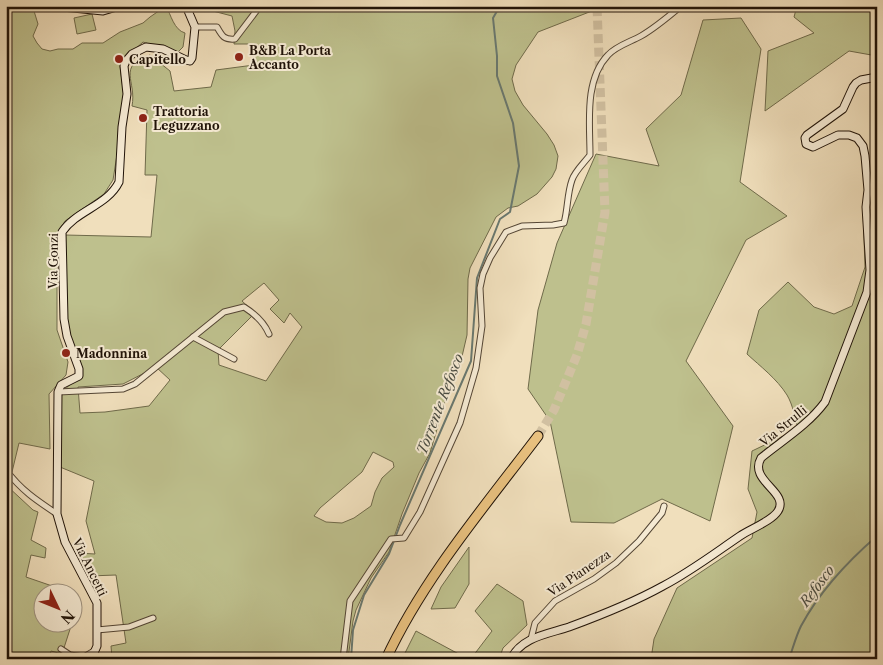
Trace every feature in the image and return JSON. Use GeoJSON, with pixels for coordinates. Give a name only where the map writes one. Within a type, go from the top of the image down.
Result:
{"type":"FeatureCollection","features":[{"type":"Feature","properties":{"kind":"highway"},"geometry":{"type":"LineString","coordinates":[[386,659],[399,632],[437,572],[538,436]]}},
{"type":"Feature","properties":{"kind":"street"},"geometry":{"type":"LineString","coordinates":[[53,6],[103,11],[120,6]]}},
{"type":"Feature","properties":{"kind":"street","name":"Via Gonzi"},"geometry":{"type":"LineString","coordinates":[[58,392],[61,385],[78,376],[79,369],[66,336],[62,232],[75,218],[106,198],[119,182],[122,127],[127,94],[124,66],[126,61],[132,54],[146,47],[164,49],[190,61],[194,46],[195,26],[186,6]]}},
{"type":"Feature","properties":{"kind":"street"},"geometry":{"type":"LineString","coordinates":[[195,26],[217,27],[222,36],[228,40],[235,39],[260,6]]}},
{"type":"Feature","properties":{"kind":"street"},"geometry":{"type":"LineString","coordinates":[[343,659],[350,601],[391,539],[404,538],[420,512],[460,423],[476,368],[482,326],[480,288],[482,274],[490,258],[506,232],[522,226],[564,223],[572,181],[579,168],[590,155],[590,98],[597,72],[608,55],[648,32],[681,6]]}},
{"type":"Feature","properties":{"kind":"street","name":"Via Strulli"},"geometry":{"type":"LineString","coordinates":[[588,620],[663,586],[773,516],[779,510],[780,502],[778,496],[760,475],[758,463],[761,458],[813,416],[825,402],[861,311],[867,292],[870,270],[866,207],[868,190],[863,146],[857,138],[844,134],[813,147],[806,144],[805,138],[843,110],[856,83],[860,80],[877,77]]}},
{"type":"Feature","properties":{"kind":"street"},"geometry":{"type":"LineString","coordinates":[[57,514],[58,392],[123,389],[135,384],[224,312],[244,307],[256,315],[266,327],[268,334]]}},
{"type":"Feature","properties":{"kind":"street"},"geometry":{"type":"LineString","coordinates":[[193,337],[234,360]]}},
{"type":"Feature","properties":{"kind":"street"},"geometry":{"type":"LineString","coordinates":[[6,470],[22,489],[57,514]]}},
{"type":"Feature","properties":{"kind":"street","name":"Via Pianezza"},"geometry":{"type":"LineString","coordinates":[[531,639],[535,623],[555,601],[594,579],[616,563],[639,541],[662,513],[664,506]]}},
{"type":"Feature","properties":{"kind":"street","name":"Via Ancetti"},"geometry":{"type":"LineString","coordinates":[[57,514],[65,542],[97,603],[94,659]]}},
{"type":"Feature","properties":{"kind":"street"},"geometry":{"type":"LineString","coordinates":[[97,630],[129,627],[153,618]]}},
{"type":"Feature","properties":{"kind":"street","name":"Via Pianezza"},"geometry":{"type":"LineString","coordinates":[[510,659],[522,645],[531,639],[588,620]]}},
{"type":"Feature","properties":{"kind":"street"},"geometry":{"type":"LineString","coordinates":[[61,649],[70,655],[84,658],[95,650]]}},
{"type":"Feature","properties":{"kind":"green space"},"geometry":{"type":"Polygon","coordinates":[[[6,6],[35,6],[34,11],[38,24],[33,36],[42,49],[50,51],[73,49],[82,43],[103,43],[120,32],[143,23],[166,6],[175,26],[185,33],[183,47],[177,53],[143,42],[120,66],[125,104],[113,180],[104,194],[65,221],[57,234],[57,330],[68,362],[66,375],[49,394],[50,449],[19,443],[12,472],[6,466],[6,6]]]}},
{"type":"Feature","properties":{"kind":"green space"},"geometry":{"type":"Polygon","coordinates":[[[209,6],[599,6],[597,9],[538,32],[516,65],[512,79],[515,91],[523,105],[554,145],[558,156],[556,169],[552,177],[537,194],[518,206],[508,208],[496,217],[470,268],[468,279],[467,335],[460,365],[447,395],[430,453],[419,473],[402,514],[389,552],[371,578],[356,610],[348,659],[112,659],[111,646],[126,643],[116,575],[89,576],[77,553],[95,554],[86,521],[94,481],[60,467],[60,394],[78,377],[65,327],[65,235],[151,237],[157,175],[145,175],[147,110],[132,106],[131,69],[140,59],[150,55],[170,71],[174,91],[211,87],[216,70],[254,65],[255,44],[234,44],[235,31],[232,16],[209,10],[209,6]],[[264,283],[242,301],[255,313],[218,350],[219,365],[266,381],[302,327],[290,313],[284,323],[270,309],[279,300],[264,283]],[[156,367],[123,384],[78,387],[80,413],[105,412],[149,406],[170,380],[156,367]],[[373,452],[362,472],[320,508],[314,516],[326,522],[342,523],[354,518],[371,506],[382,478],[394,467],[393,462],[373,452]]]}},
{"type":"Feature","properties":{"kind":"green space"},"geometry":{"type":"Polygon","coordinates":[[[797,6],[877,6],[877,56],[849,51],[765,111],[768,51],[814,33],[794,17],[797,6]]]}},
{"type":"Feature","properties":{"kind":"green space"},"geometry":{"type":"Polygon","coordinates":[[[92,14],[96,30],[77,34],[74,18],[92,14]]]}},
{"type":"Feature","properties":{"kind":"green space"},"geometry":{"type":"Polygon","coordinates":[[[741,18],[761,49],[740,182],[787,216],[746,240],[686,361],[733,426],[710,521],[662,499],[614,523],[571,522],[550,421],[528,389],[538,310],[557,243],[596,154],[659,166],[646,129],[681,95],[703,20],[741,18]]]}},
{"type":"Feature","properties":{"kind":"green space"},"geometry":{"type":"Polygon","coordinates":[[[863,210],[877,210],[877,659],[651,659],[654,639],[677,588],[752,538],[757,512],[748,489],[752,451],[798,429],[792,407],[783,389],[747,354],[759,310],[788,282],[814,307],[834,314],[852,306],[865,267],[863,210]]]}},
{"type":"Feature","properties":{"kind":"green space"},"geometry":{"type":"Polygon","coordinates":[[[6,485],[33,510],[38,512],[31,540],[46,548],[45,558],[31,555],[26,577],[41,582],[32,582],[32,632],[69,632],[62,654],[51,651],[49,659],[6,659],[6,485]]]}},
{"type":"Feature","properties":{"kind":"green space"},"geometry":{"type":"Polygon","coordinates":[[[469,547],[469,584],[455,608],[431,609],[441,587],[469,547]]]}},
{"type":"Feature","properties":{"kind":"green space"},"geometry":{"type":"Polygon","coordinates":[[[497,584],[523,601],[527,625],[503,648],[499,659],[476,659],[473,656],[492,631],[475,611],[497,584]]]}},
{"type":"Feature","properties":{"kind":"green space"},"geometry":{"type":"Polygon","coordinates":[[[416,631],[468,659],[402,659],[416,631]]]}},
{"type":"Feature","properties":{"kind":"waterway","name":"Torrente Refosco"},"geometry":{"type":"LineString","coordinates":[[351,659],[353,630],[364,595],[389,554],[471,361],[477,278],[500,219],[510,212],[519,166],[513,123],[497,76],[493,18],[500,6]]}},
{"type":"Feature","properties":{"kind":"waterway","name":"Refosco"},"geometry":{"type":"LineString","coordinates":[[789,659],[801,626],[817,601],[845,566],[877,536]]}},
{"type":"Feature","properties":{"kind":"tunnel"},"geometry":{"type":"LineString","coordinates":[[538,436],[554,410],[577,355],[586,324],[605,212],[597,6]]}},
{"type":"Feature","properties":{"kind":"place","name":"B&B La Porta Accanto"},"geometry":{"type":"Point","coordinates":[239,57]}},
{"type":"Feature","properties":{"kind":"place","name":"Capitello"},"geometry":{"type":"Point","coordinates":[119,59]}},
{"type":"Feature","properties":{"kind":"place","name":"Trattoria Leguzzano"},"geometry":{"type":"Point","coordinates":[143,118]}},
{"type":"Feature","properties":{"kind":"place","name":"Madonnina"},"geometry":{"type":"Point","coordinates":[66,353]}}]}
